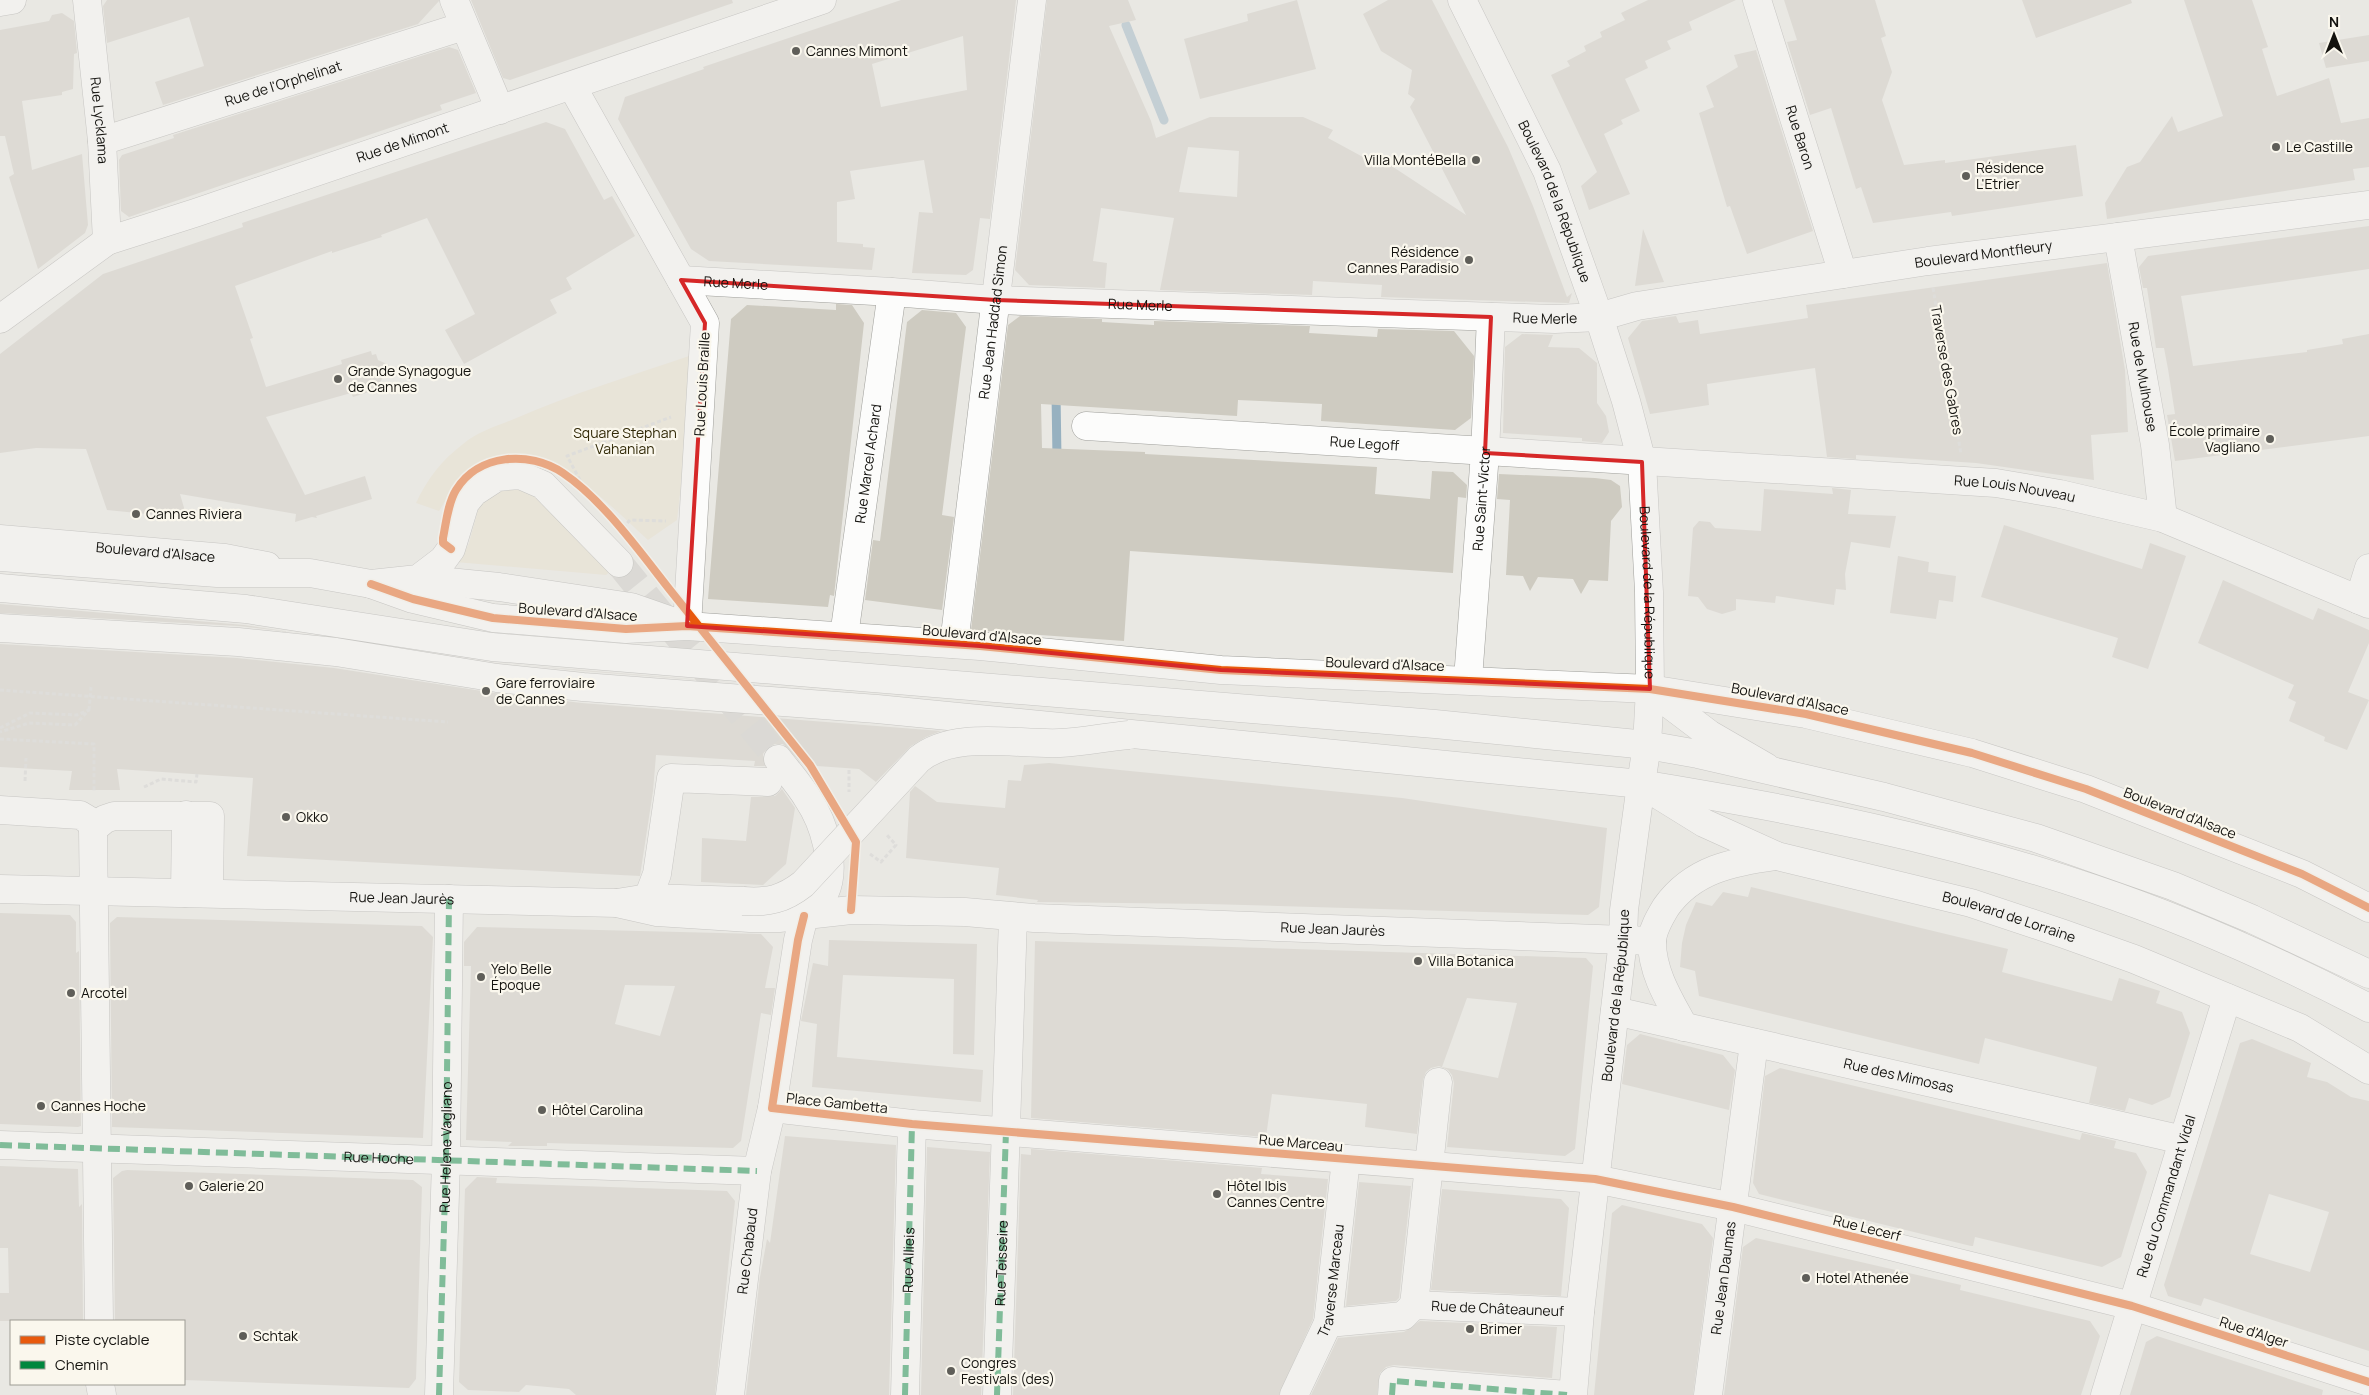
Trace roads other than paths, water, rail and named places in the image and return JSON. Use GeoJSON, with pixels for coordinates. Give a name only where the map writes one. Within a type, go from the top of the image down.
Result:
{"type":"FeatureCollection","features":[{"type":"Feature","properties":{"kind":"main road"},"geometry":{"type":"LineString","coordinates":[[0,2],[12,0]]}},
{"type":"Feature","properties":{"kind":"main road","name":"Rue Lycklama"},"geometry":{"type":"LineString","coordinates":[[87,0],[102,141],[107,241]]}},
{"type":"Feature","properties":{"kind":"main road"},"geometry":{"type":"LineString","coordinates":[[454,0],[500,110]]}},
{"type":"Feature","properties":{"kind":"main road","name":"Rue de Mimont"},"geometry":{"type":"LineString","coordinates":[[0,319],[107,241],[572,86],[822,0]]}},
{"type":"Feature","properties":{"kind":"main road","name":"Rue Jean Haddad Simon"},"geometry":{"type":"LineString","coordinates":[[954,644],[1032,0]]}},
{"type":"Feature","properties":{"kind":"main road","name":"Boulevard de la République"},"geometry":{"type":"LineString","coordinates":[[1462,0],[1547,171],[1599,317],[1626,401],[1642,462],[1650,592],[1650,689],[1647,745],[1624,910],[1623,940],[1580,1312],[1573,1395]]}},
{"type":"Feature","properties":{"kind":"main road","name":"Rue Baron"},"geometry":{"type":"LineString","coordinates":[[1757,0],[1843,274]]}},
{"type":"Feature","properties":{"kind":"main road","name":"Rue de l'Orphelinat"},"geometry":{"type":"LineString","coordinates":[[102,141],[464,26]]}},
{"type":"Feature","properties":{"kind":"main road","name":"Rue Louis Braille"},"geometry":{"type":"LineString","coordinates":[[572,86],[705,323],[687,626]]}},
{"type":"Feature","properties":{"kind":"main road","name":"Boulevard Montfleury"},"geometry":{"type":"LineString","coordinates":[[1599,317],[1638,306],[1928,260],[2369,205]]}},
{"type":"Feature","properties":{"kind":"main road","name":"Rue de Mulhouse"},"geometry":{"type":"LineString","coordinates":[[2118,237],[2155,445],[2163,518]]}},
{"type":"Feature","properties":{"kind":"main road","name":"Rue Merle"},"geometry":{"type":"LineString","coordinates":[[681,280],[996,300],[1555,319],[1599,317]]}},
{"type":"Feature","properties":{"kind":"main road","name":"Rue Marcel Achard"},"geometry":{"type":"LineString","coordinates":[[844,636],[892,292]]}},
{"type":"Feature","properties":{"kind":"main road","name":"Rue Saint-Victor"},"geometry":{"type":"LineString","coordinates":[[1468,680],[1485,453],[1491,317]]}},
{"type":"Feature","properties":{"kind":"main road","name":"Rue Legoff"},"geometry":{"type":"LineString","coordinates":[[1086,426],[1642,462]]}},
{"type":"Feature","properties":{"kind":"main road","name":"Rue Louis Nouveau"},"geometry":{"type":"LineString","coordinates":[[1642,462],[1705,464],[1962,480],[2060,494],[2163,518],[2364,602]]}},
{"type":"Feature","properties":{"kind":"main road"},"geometry":{"type":"LineString","coordinates":[[418,579],[442,560],[451,549],[466,503],[474,492],[497,477],[508,475],[520,475],[543,485],[619,563]]}},
{"type":"Feature","properties":{"kind":"main road","name":"Boulevard d'Alsace"},"geometry":{"type":"LineString","coordinates":[[0,539],[224,558],[310,573]]}},
{"type":"Feature","properties":{"kind":"main road"},"geometry":{"type":"LineString","coordinates":[[0,557],[217,574],[310,573],[371,584],[418,579],[499,587],[631,607],[687,626]]}},
{"type":"Feature","properties":{"kind":"main road"},"geometry":{"type":"LineString","coordinates":[[2364,602],[2369,568]]}},
{"type":"Feature","properties":{"kind":"main road","name":"Boulevard d'Alsace"},"geometry":{"type":"LineString","coordinates":[[371,584],[413,599],[493,618],[626,629],[687,626],[844,636],[954,644],[1221,670],[1650,689],[1806,714],[1972,753],[2114,800],[2302,874],[2369,908]]}},
{"type":"Feature","properties":{"kind":"main road"},"geometry":{"type":"LineString","coordinates":[[0,588],[246,609],[492,647],[1434,724],[1647,745],[1698,754],[1954,815],[2104,860],[2252,919],[2369,974]]}},
{"type":"Feature","properties":{"kind":"main road"},"geometry":{"type":"LineString","coordinates":[[0,628],[238,642],[336,652],[535,682],[877,709],[1641,784],[1740,800],[1836,820],[2021,866],[2094,889],[2209,933],[2308,976],[2369,1008]]}},
{"type":"Feature","properties":{"kind":"main road"},"geometry":{"type":"LineString","coordinates":[[1650,689],[1709,734],[1776,772]]}},
{"type":"Feature","properties":{"kind":"main road"},"geometry":{"type":"LineString","coordinates":[[617,903],[648,898],[771,902],[790,894],[803,884],[919,759],[935,748],[956,743],[1060,743],[1129,735]]}},
{"type":"Feature","properties":{"kind":"main road"},"geometry":{"type":"LineString","coordinates":[[648,898],[657,874],[672,778],[773,770],[808,799],[816,813],[826,844],[828,883],[817,904],[804,916]]}},
{"type":"Feature","properties":{"kind":"main road","name":"Boulevard de Lorraine"},"geometry":{"type":"LineString","coordinates":[[1641,784],[1704,823],[1777,856],[1971,903],[2126,956],[2300,1028],[2369,1070]]}},
{"type":"Feature","properties":{"kind":"main road"},"geometry":{"type":"LineString","coordinates":[[0,810],[80,815],[90,821],[92,829],[99,1320]]}},
{"type":"Feature","properties":{"kind":"main road"},"geometry":{"type":"LineString","coordinates":[[178,815],[188,893]]}},
{"type":"Feature","properties":{"kind":"main road"},"geometry":{"type":"LineString","coordinates":[[92,829],[105,818],[114,816],[210,816],[188,893]]}},
{"type":"Feature","properties":{"kind":"main road"},"geometry":{"type":"LineString","coordinates":[[1684,1027],[1660,980],[1652,941],[1660,916],[1674,896],[1691,880],[1727,864],[1777,856]]}},
{"type":"Feature","properties":{"kind":"main road"},"geometry":{"type":"LineString","coordinates":[[0,870],[93,882]]}},
{"type":"Feature","properties":{"kind":"main road","name":"Rue Jean Jaurès"},"geometry":{"type":"LineString","coordinates":[[0,889],[93,882],[188,893],[617,903],[645,910],[679,914],[750,918],[804,916]]}},
{"type":"Feature","properties":{"kind":"main road","name":"Rue Helene Vagliano"},"geometry":{"type":"LineString","coordinates":[[438,1395],[446,1160],[449,899]]}},
{"type":"Feature","properties":{"kind":"main road"},"geometry":{"type":"LineString","coordinates":[[804,916],[851,910],[965,912],[1013,918],[1006,1131]]}},
{"type":"Feature","properties":{"kind":"main road","name":"Place Gambetta"},"geometry":{"type":"LineString","coordinates":[[804,916],[798,940],[772,1108],[912,1124],[1006,1131]]}},
{"type":"Feature","properties":{"kind":"main road","name":"Rue Jean Jaurès"},"geometry":{"type":"LineString","coordinates":[[1013,918],[1652,941]]}},
{"type":"Feature","properties":{"kind":"main road","name":"Rue du Commandant Vidal"},"geometry":{"type":"LineString","coordinates":[[2105,1395],[2227,998]]}},
{"type":"Feature","properties":{"kind":"main road","name":"Rue des Mimosas"},"geometry":{"type":"LineString","coordinates":[[1615,1011],[2183,1140]]}},
{"type":"Feature","properties":{"kind":"main road"},"geometry":{"type":"LineString","coordinates":[[2300,1028],[2369,1048]]}},
{"type":"Feature","properties":{"kind":"main road","name":"Rue Jean Daumas"},"geometry":{"type":"LineString","coordinates":[[1708,1395],[1754,1043]]}},
{"type":"Feature","properties":{"kind":"main road","name":"Rue de Châteauneuf"},"geometry":{"type":"LineString","coordinates":[[1328,1323],[1403,1316],[1414,1305],[1427,1165],[1438,1082]]}},
{"type":"Feature","properties":{"kind":"main road","name":"Rue Chabaud"},"geometry":{"type":"LineString","coordinates":[[730,1395],[756,1171],[772,1108]]}},
{"type":"Feature","properties":{"kind":"main road","name":"Rue Allieis"},"geometry":{"type":"LineString","coordinates":[[905,1395],[912,1124]]}},
{"type":"Feature","properties":{"kind":"main road","name":"Rue Marceau"},"geometry":{"type":"LineString","coordinates":[[1006,1131],[1595,1179]]}},
{"type":"Feature","properties":{"kind":"main road","name":"Rue Teisseire"},"geometry":{"type":"LineString","coordinates":[[997,1395],[1006,1131]]}},
{"type":"Feature","properties":{"kind":"main road","name":"Rue Hoche"},"geometry":{"type":"LineString","coordinates":[[0,1145],[756,1171]]}},
{"type":"Feature","properties":{"kind":"main road","name":"Traverse Marceau"},"geometry":{"type":"LineString","coordinates":[[1294,1395],[1328,1323],[1346,1159]]}},
{"type":"Feature","properties":{"kind":"main road","name":"Rue Lecerf"},"geometry":{"type":"LineString","coordinates":[[1595,1179],[1733,1207],[2132,1306]]}},
{"type":"Feature","properties":{"kind":"main road","name":"Rue de Châteauneuf"},"geometry":{"type":"LineString","coordinates":[[1414,1305],[1580,1312]]}},
{"type":"Feature","properties":{"kind":"main road","name":"Rue d'Alger"},"geometry":{"type":"LineString","coordinates":[[2132,1306],[2369,1382]]}},
{"type":"Feature","properties":{"kind":"main road"},"geometry":{"type":"LineString","coordinates":[[1392,1395],[1393,1381],[1567,1395]]}},
{"type":"Feature","properties":{"kind":"waterway"},"geometry":{"type":"LineString","coordinates":[[1126,25],[1164,120]]}},
{"type":"Feature","properties":{"kind":"waterway"},"geometry":{"type":"LineString","coordinates":[[1056,394],[1057,458]]}},
{"type":"Feature","properties":{"kind":"tunnel"},"geometry":{"type":"LineString","coordinates":[[619,563],[778,759]]}},
{"type":"Feature","properties":{"kind":"place","name":"Cannes Mimont"},"geometry":{"type":"Point","coordinates":[796,51]}},
{"type":"Feature","properties":{"kind":"place","name":"Le Castille"},"geometry":{"type":"Point","coordinates":[2276,147]}},
{"type":"Feature","properties":{"kind":"place","name":"Villa MontéBella"},"geometry":{"type":"Point","coordinates":[1476,160]}},
{"type":"Feature","properties":{"kind":"place","name":"Résidence L'Etrier"},"geometry":{"type":"Point","coordinates":[1966,176]}},
{"type":"Feature","properties":{"kind":"place","name":"Résidence Cannes Paradisio"},"geometry":{"type":"Point","coordinates":[1469,260]}},
{"type":"Feature","properties":{"kind":"place","name":"Grande Synagogue de Cannes"},"geometry":{"type":"Point","coordinates":[338,379]}},
{"type":"Feature","properties":{"kind":"place","name":"École primaire Vagliano"},"geometry":{"type":"Point","coordinates":[2270,439]}},
{"type":"Feature","properties":{"kind":"place","name":"Cannes Riviera"},"geometry":{"type":"Point","coordinates":[136,514]}},
{"type":"Feature","properties":{"kind":"place","name":"Gare ferroviaire de Cannes"},"geometry":{"type":"Point","coordinates":[486,691]}},
{"type":"Feature","properties":{"kind":"place","name":"Okko"},"geometry":{"type":"Point","coordinates":[286,817]}},
{"type":"Feature","properties":{"kind":"place","name":"Villa Botanica"},"geometry":{"type":"Point","coordinates":[1418,961]}},
{"type":"Feature","properties":{"kind":"place","name":"Yelo Belle Époque"},"geometry":{"type":"Point","coordinates":[481,977]}},
{"type":"Feature","properties":{"kind":"place","name":"Arcotel"},"geometry":{"type":"Point","coordinates":[71,993]}},
{"type":"Feature","properties":{"kind":"place","name":"Cannes Hoche"},"geometry":{"type":"Point","coordinates":[41,1106]}},
{"type":"Feature","properties":{"kind":"place","name":"Hôtel Carolina"},"geometry":{"type":"Point","coordinates":[542,1110]}},
{"type":"Feature","properties":{"kind":"place","name":"Galerie 20"},"geometry":{"type":"Point","coordinates":[189,1186]}},
{"type":"Feature","properties":{"kind":"place","name":"Hôtel Ibis Cannes Centre"},"geometry":{"type":"Point","coordinates":[1217,1194]}},
{"type":"Feature","properties":{"kind":"place","name":"Hotel Athenée"},"geometry":{"type":"Point","coordinates":[1806,1278]}},
{"type":"Feature","properties":{"kind":"place","name":"Brimer"},"geometry":{"type":"Point","coordinates":[1470,1329]}},
{"type":"Feature","properties":{"kind":"place","name":"Schtak"},"geometry":{"type":"Point","coordinates":[243,1336]}},
{"type":"Feature","properties":{"kind":"place","name":"Congres Festivals (des)"},"geometry":{"type":"Point","coordinates":[951,1371]}},
{"type":"Feature","properties":{"kind":"park label","name":"Square Stephan Vahanian"},"geometry":{"type":"Point","coordinates":[625,442]}}]}
